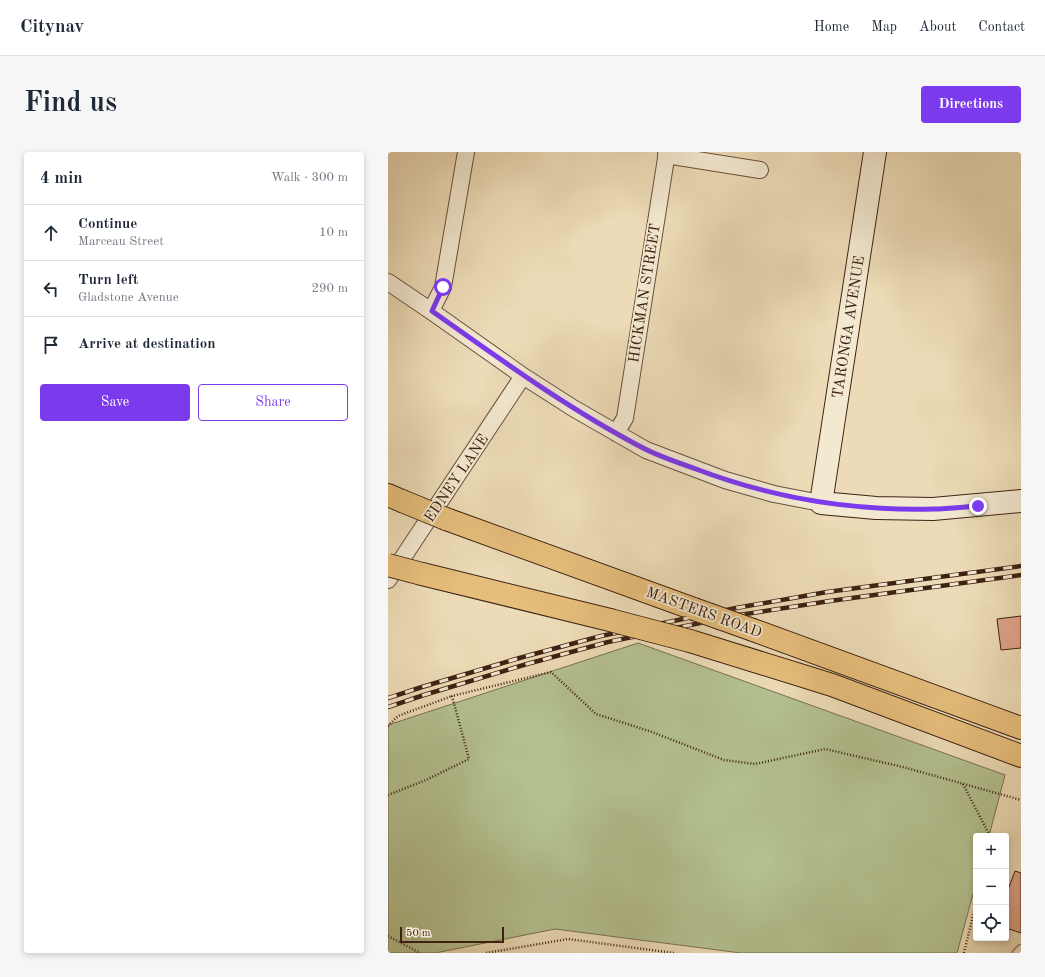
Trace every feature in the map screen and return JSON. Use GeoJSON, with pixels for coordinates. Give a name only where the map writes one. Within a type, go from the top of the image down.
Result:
{"type":"FeatureCollection","features":[{"type":"Feature","properties":{"kind":"main road","name":"TARONGA AVENUE"},"geometry":{"type":"LineString","coordinates":[[821,502],[875,152]]}},
{"type":"Feature","properties":{"kind":"main road","name":"MASTERS ROAD"},"geometry":{"type":"LineString","coordinates":[[395,498],[446,519],[1021,728]]}},
{"type":"Feature","properties":{"kind":"main road"},"geometry":{"type":"LineString","coordinates":[[821,502],[876,508],[933,509],[1021,501]]}},
{"type":"Feature","properties":{"kind":"main road","name":"MASTERS ROAD"},"geometry":{"type":"LineString","coordinates":[[388,565],[690,641],[832,685],[1021,756]]}},
{"type":"Feature","properties":{"kind":"street"},"geometry":{"type":"LineString","coordinates":[[432,311],[443,287],[466,152]]}},
{"type":"Feature","properties":{"kind":"street"},"geometry":{"type":"LineString","coordinates":[[666,154],[760,170]]}},
{"type":"Feature","properties":{"kind":"street","name":"HICKMAN STREET"},"geometry":{"type":"LineString","coordinates":[[616,433],[625,418],[666,154]]}},
{"type":"Feature","properties":{"kind":"street"},"geometry":{"type":"LineString","coordinates":[[388,282],[432,311],[523,376],[573,408],[646,450],[725,480],[774,494],[821,502]]}},
{"type":"Feature","properties":{"kind":"street","name":"EDNEY LANE"},"geometry":{"type":"LineString","coordinates":[[388,580],[523,376]]}},
{"type":"Feature","properties":{"kind":"lane"},"geometry":{"type":"LineString","coordinates":[[1017,953],[1021,949]]}},
{"type":"Feature","properties":{"kind":"path"},"geometry":{"type":"LineString","coordinates":[[388,726],[398,716],[452,696],[551,672],[596,714],[652,732],[724,760],[755,764],[825,749],[903,767],[1021,800]]}},
{"type":"Feature","properties":{"kind":"path"},"geometry":{"type":"LineString","coordinates":[[388,795],[426,780],[469,759],[452,696]]}},
{"type":"Feature","properties":{"kind":"path"},"geometry":{"type":"LineString","coordinates":[[963,784],[988,833]]}},
{"type":"Feature","properties":{"kind":"path"},"geometry":{"type":"LineString","coordinates":[[964,953],[976,905]]}},
{"type":"Feature","properties":{"kind":"path"},"geometry":{"type":"LineString","coordinates":[[388,936],[420,953]]}},
{"type":"Feature","properties":{"kind":"path"},"geometry":{"type":"LineString","coordinates":[[486,953],[568,939],[674,953]]}},
{"type":"Feature","properties":{"kind":"green space"},"geometry":{"type":"Polygon","coordinates":[[[638,643],[1005,775],[990,833],[973,833],[973,894],[957,953],[741,953],[555,929],[435,953],[388,953],[388,725],[638,643]]]}},
{"type":"Feature","properties":{"kind":"building"},"geometry":{"type":"Polygon","coordinates":[[[1021,616],[1021,648],[1001,650],[997,619],[1021,616]]]}},
{"type":"Feature","properties":{"kind":"building"},"geometry":{"type":"Polygon","coordinates":[[[1015,871],[1021,873],[1021,933],[1009,929],[1009,887],[1015,871]]]}},
{"type":"Feature","properties":{"kind":"railway"},"geometry":{"type":"LineString","coordinates":[[388,698],[523,657],[601,636],[736,608],[827,592],[1021,566]]}},
{"type":"Feature","properties":{"kind":"railway"},"geometry":{"type":"LineString","coordinates":[[388,707],[527,664],[608,642],[739,615],[1021,575]]}},
{"type":"Feature","properties":{"kind":"route"},"geometry":{"type":"LineString","coordinates":[[443,287],[432,311],[523,376],[573,408],[646,450],[725,480],[774,494],[821,502],[876,508],[933,509],[978,506]]}}]}
